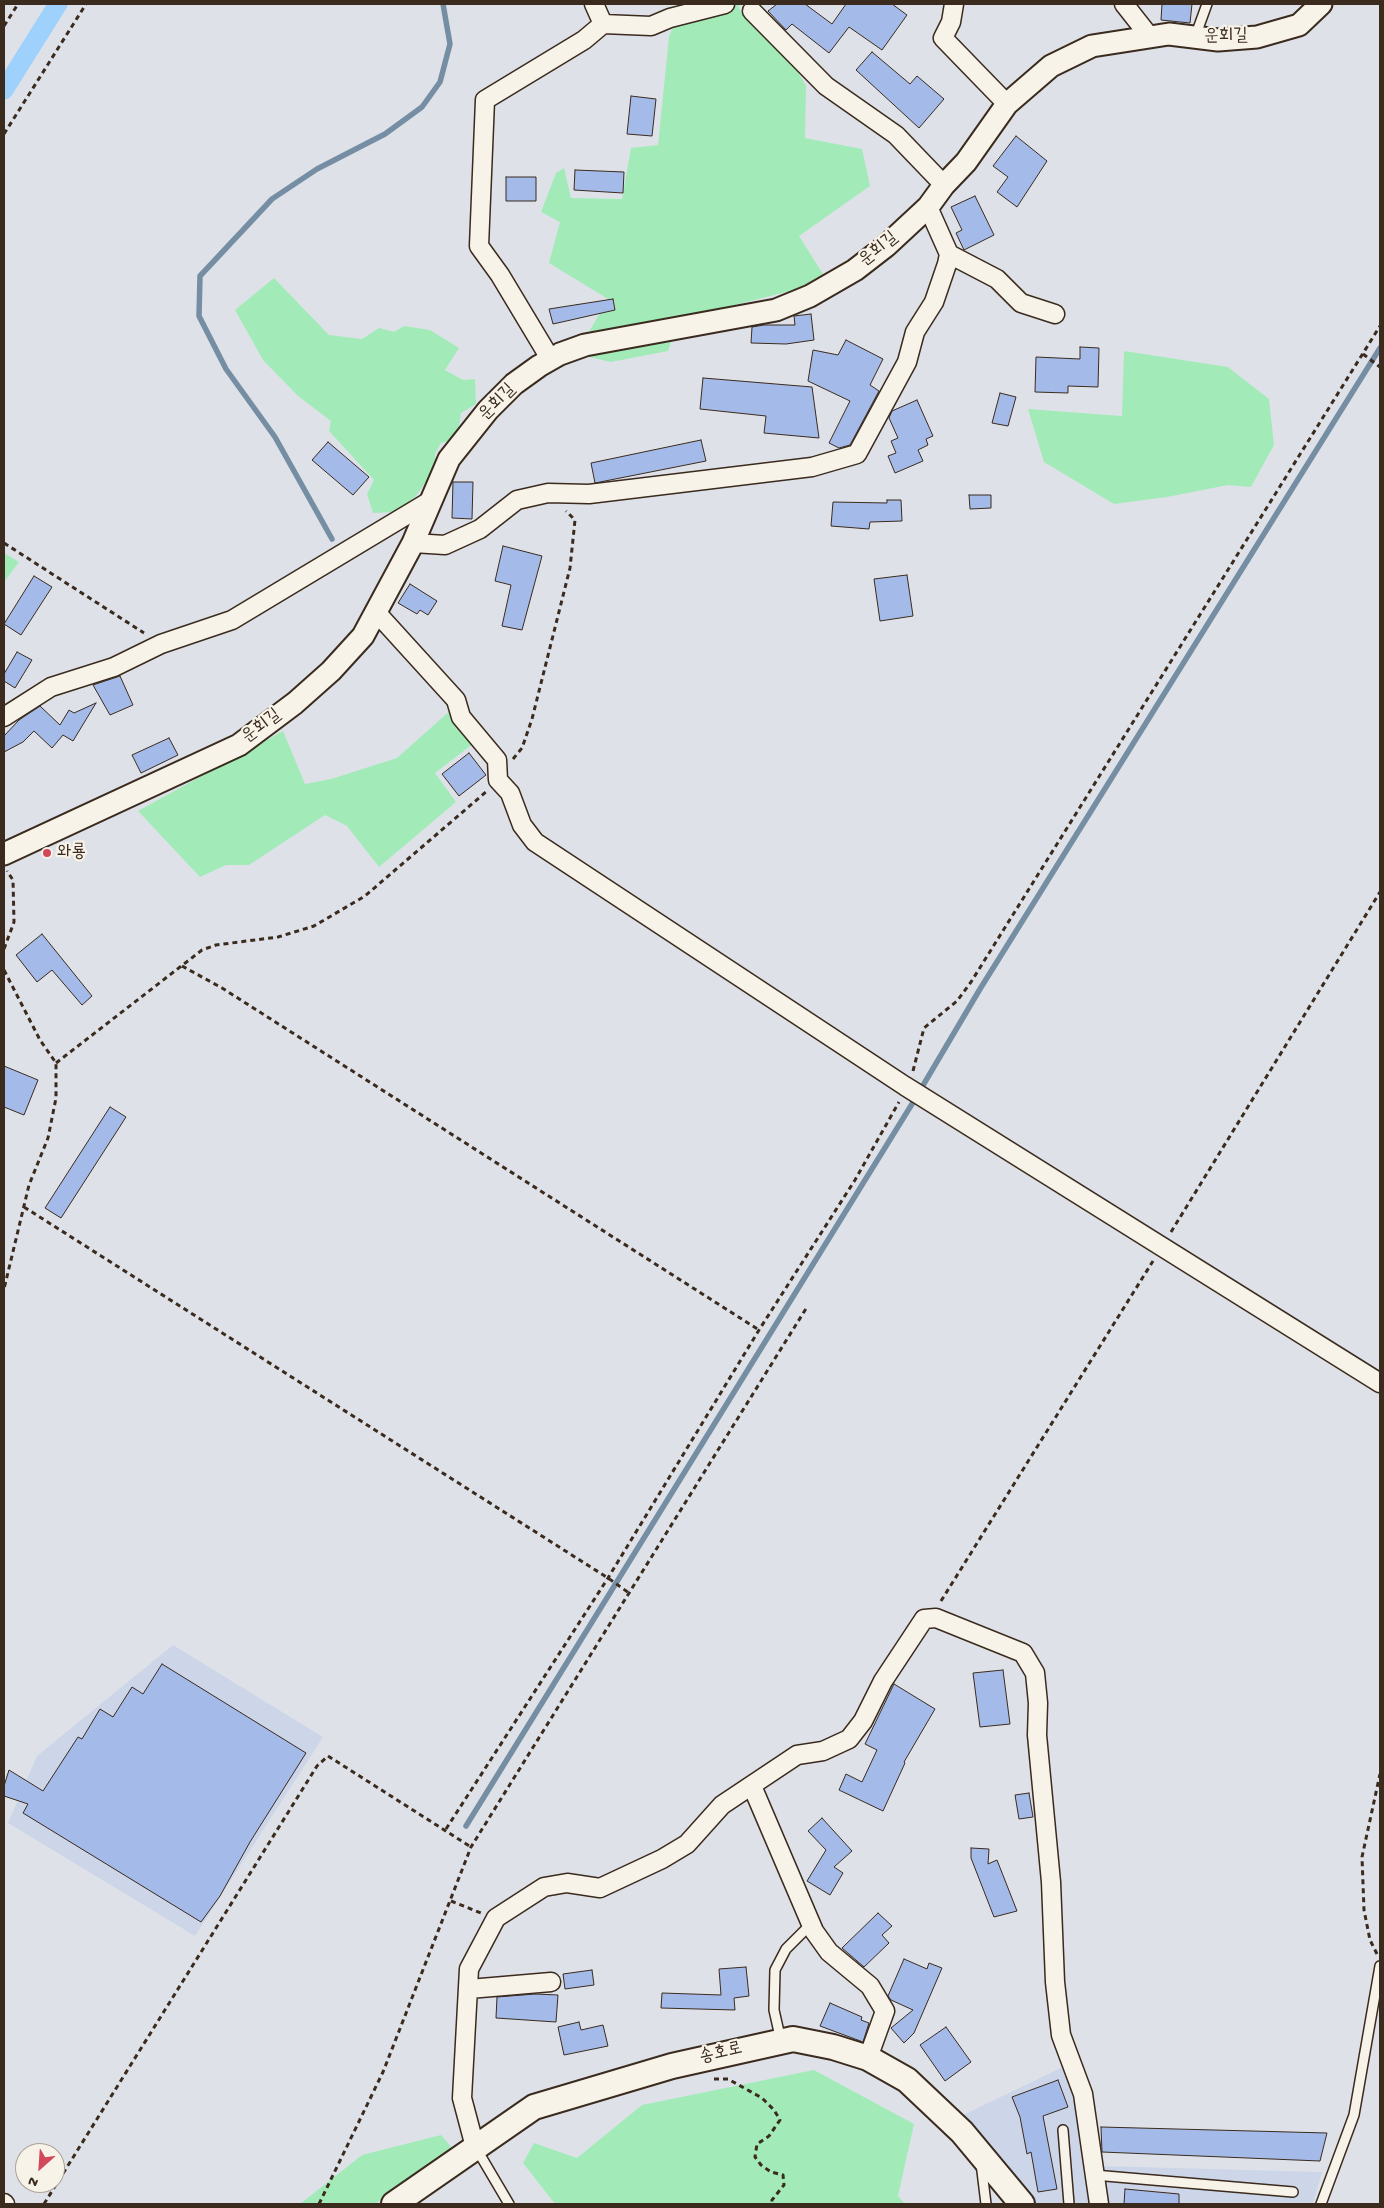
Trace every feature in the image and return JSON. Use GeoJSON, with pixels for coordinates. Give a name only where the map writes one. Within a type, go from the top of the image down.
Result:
{"type":"FeatureCollection","features":[{"type":"Feature","properties":{"kind":"main road","name":"송호로"},"geometry":{"type":"LineString","coordinates":[[394,2204],[534,2107],[672,2066],[793,2039],[833,2047],[868,2058],[907,2080],[962,2132],[1022,2204]]}},
{"type":"Feature","properties":{"kind":"street"},"geometry":{"type":"LineString","coordinates":[[594,4],[603,24]]}},
{"type":"Feature","properties":{"kind":"street"},"geometry":{"type":"LineString","coordinates":[[550,360],[500,275],[479,246],[485,100],[584,40],[603,24],[651,26],[670,18],[725,4]]}},
{"type":"Feature","properties":{"kind":"street"},"geometry":{"type":"LineString","coordinates":[[954,4],[951,22],[943,38],[1007,104]]}},
{"type":"Feature","properties":{"kind":"street"},"geometry":{"type":"LineString","coordinates":[[1124,4],[1150,37]]}},
{"type":"Feature","properties":{"kind":"street","name":"운회길"},"geometry":{"type":"LineString","coordinates":[[4,854],[239,745],[295,703],[331,671],[362,636],[376,612],[413,543],[449,459],[468,433],[514,384],[550,360],[585,345],[776,310],[810,296],[855,270],[886,246],[928,207],[944,185],[966,162],[1007,104],[1051,66],[1092,46],[1169,34],[1218,40],[1257,37],[1299,25],[1321,4]]}},
{"type":"Feature","properties":{"kind":"street"},"geometry":{"type":"LineString","coordinates":[[751,6],[826,86],[896,135],[944,185]]}},
{"type":"Feature","properties":{"kind":"street"},"geometry":{"type":"LineString","coordinates":[[928,207],[949,254],[997,279],[1021,303],[1055,314]]}},
{"type":"Feature","properties":{"kind":"street"},"geometry":{"type":"LineString","coordinates":[[413,543],[445,545],[480,529],[517,500],[548,493],[589,494],[812,467],[857,454],[907,362],[915,332],[934,302],[949,254]]}},
{"type":"Feature","properties":{"kind":"street"},"geometry":{"type":"LineString","coordinates":[[4,717],[50,687],[114,667],[161,644],[232,620],[430,501]]}},
{"type":"Feature","properties":{"kind":"street"},"geometry":{"type":"LineString","coordinates":[[376,612],[456,700],[462,718],[497,760],[498,780],[510,794],[522,825],[535,842],[918,1094],[1380,1383]]}},
{"type":"Feature","properties":{"kind":"street"},"geometry":{"type":"LineString","coordinates":[[475,2147],[462,2098],[469,1969],[496,1918],[544,1886],[567,1883],[600,1888],[662,1859],[687,1844],[722,1805],[797,1755],[823,1751],[849,1739],[863,1721],[883,1681],[924,1619],[936,1618],[1023,1653],[1036,1673],[1037,1735],[1051,1882],[1056,1982],[1061,2035],[1083,2094],[1099,2204]]}},
{"type":"Feature","properties":{"kind":"street"},"geometry":{"type":"LineString","coordinates":[[752,1786],[811,1924],[829,1952],[870,1986],[884,2011],[868,2058]]}},
{"type":"Feature","properties":{"kind":"street"},"geometry":{"type":"LineString","coordinates":[[469,1989],[551,1982]]}},
{"type":"Feature","properties":{"kind":"lane"},"geometry":{"type":"LineString","coordinates":[[1195,37],[1207,4]]}},
{"type":"Feature","properties":{"kind":"lane"},"geometry":{"type":"LineString","coordinates":[[782,2041],[774,2010],[775,1970],[786,1949],[811,1924]]}},
{"type":"Feature","properties":{"kind":"lane"},"geometry":{"type":"LineString","coordinates":[[1321,2204],[1354,2115],[1380,1966]]}},
{"type":"Feature","properties":{"kind":"lane"},"geometry":{"type":"LineString","coordinates":[[1062,2130],[1069,2204]]}},
{"type":"Feature","properties":{"kind":"lane"},"geometry":{"type":"LineString","coordinates":[[475,2147],[509,2204]]}},
{"type":"Feature","properties":{"kind":"lane"},"geometry":{"type":"LineString","coordinates":[[980,2153],[986,2204]]}},
{"type":"Feature","properties":{"kind":"lane"},"geometry":{"type":"LineString","coordinates":[[1094,2175],[1294,2192]]}},
{"type":"Feature","properties":{"kind":"path"},"geometry":{"type":"LineString","coordinates":[[4,26],[18,4]]}},
{"type":"Feature","properties":{"kind":"path"},"geometry":{"type":"LineString","coordinates":[[4,134],[86,4]]}},
{"type":"Feature","properties":{"kind":"path"},"geometry":{"type":"LineString","coordinates":[[1365,356],[1380,365]]}},
{"type":"Feature","properties":{"kind":"path"},"geometry":{"type":"LineString","coordinates":[[56,1063],[202,950],[216,945],[278,937],[314,926],[365,896],[476,802],[498,780],[522,748],[532,719],[570,568],[575,520],[548,493]]}},
{"type":"Feature","properties":{"kind":"path"},"geometry":{"type":"LineString","coordinates":[[4,543],[161,644]]}},
{"type":"Feature","properties":{"kind":"path"},"geometry":{"type":"LineString","coordinates":[[4,866],[13,880],[14,922],[4,949]]}},
{"type":"Feature","properties":{"kind":"path"},"geometry":{"type":"LineString","coordinates":[[182,966],[222,988],[759,1330]]}},
{"type":"Feature","properties":{"kind":"path"},"geometry":{"type":"LineString","coordinates":[[4,970],[40,1040],[56,1063],[56,1098],[48,1138],[29,1185],[4,1289]]}},
{"type":"Feature","properties":{"kind":"path"},"geometry":{"type":"LineString","coordinates":[[24,1207],[610,1579],[629,1594]]}},
{"type":"Feature","properties":{"kind":"path"},"geometry":{"type":"LineString","coordinates":[[318,2204],[383,2072],[471,1847],[806,1307]]}},
{"type":"Feature","properties":{"kind":"path"},"geometry":{"type":"LineString","coordinates":[[44,2204],[317,1766],[328,1756],[471,1847]]}},
{"type":"Feature","properties":{"kind":"path"},"geometry":{"type":"LineString","coordinates":[[1380,1774],[1362,1856],[1364,1910],[1370,1940],[1380,1962]]}},
{"type":"Feature","properties":{"kind":"path"},"geometry":{"type":"LineString","coordinates":[[451,1901],[496,1918]]}},
{"type":"Feature","properties":{"kind":"path"},"geometry":{"type":"LineString","coordinates":[[710,2079],[728,2079],[762,2098],[774,2110],[780,2120],[769,2136],[757,2144],[755,2157],[761,2165],[771,2172],[782,2175],[784,2185],[772,2200],[772,2204]]}},
{"type":"Feature","properties":{"kind":"shaded area"},"geometry":{"type":"Polygon","coordinates":[[[173,1645],[323,1737],[195,1936],[8,1823],[37,1756],[173,1645]]]}},
{"type":"Feature","properties":{"kind":"shaded area"},"geometry":{"type":"Polygon","coordinates":[[[1065,2066],[1080,2126],[1100,2166],[1322,2172],[1313,2204],[1028,2204],[963,2115],[1065,2066]]]}},
{"type":"Feature","properties":{"kind":"green space"},"geometry":{"type":"Polygon","coordinates":[[[681,4],[738,4],[741,12],[792,61],[806,86],[805,138],[862,149],[870,186],[799,236],[823,274],[798,289],[679,319],[668,351],[611,362],[589,357],[590,330],[608,299],[549,263],[560,222],[541,212],[556,173],[564,168],[571,198],[622,199],[631,148],[658,145],[669,37],[681,4]]]}},
{"type":"Feature","properties":{"kind":"green space"},"geometry":{"type":"Polygon","coordinates":[[[274,278],[329,335],[362,339],[379,328],[394,332],[404,326],[430,330],[459,348],[445,370],[463,380],[475,379],[476,404],[461,413],[457,439],[441,443],[435,454],[437,466],[416,496],[396,512],[373,513],[367,494],[374,480],[329,431],[331,421],[298,396],[263,360],[235,310],[274,278]]]}},
{"type":"Feature","properties":{"kind":"green space"},"geometry":{"type":"Polygon","coordinates":[[[1124,351],[1228,367],[1269,399],[1274,445],[1251,487],[1228,485],[1167,497],[1114,504],[1044,462],[1028,409],[1122,416],[1124,351]]]}},
{"type":"Feature","properties":{"kind":"green space"},"geometry":{"type":"Polygon","coordinates":[[[4,553],[19,562],[4,582],[4,553]]]}},
{"type":"Feature","properties":{"kind":"green space"},"geometry":{"type":"Polygon","coordinates":[[[452,709],[474,743],[435,773],[456,802],[379,867],[347,826],[325,815],[249,865],[226,865],[200,877],[138,811],[283,731],[305,784],[331,779],[397,758],[452,709]]]}},
{"type":"Feature","properties":{"kind":"green space"},"geometry":{"type":"Polygon","coordinates":[[[814,2070],[914,2124],[898,2196],[905,2204],[555,2204],[523,2163],[534,2143],[577,2158],[642,2105],[814,2070]]]}},
{"type":"Feature","properties":{"kind":"green space"},"geometry":{"type":"Polygon","coordinates":[[[441,2135],[453,2149],[375,2204],[300,2204],[362,2155],[441,2135]]]}},
{"type":"Feature","properties":{"kind":"building"},"geometry":{"type":"Polygon","coordinates":[[[777,4],[805,4],[832,24],[846,4],[892,4],[907,15],[882,50],[849,27],[829,53],[792,24],[786,30],[768,11],[777,4]]]}},
{"type":"Feature","properties":{"kind":"building"},"geometry":{"type":"Polygon","coordinates":[[[1162,4],[1192,4],[1190,23],[1161,20],[1162,4]]]}},
{"type":"Feature","properties":{"kind":"building"},"geometry":{"type":"Polygon","coordinates":[[[872,52],[910,84],[917,76],[944,99],[919,128],[856,70],[872,52]]]}},
{"type":"Feature","properties":{"kind":"building"},"geometry":{"type":"Polygon","coordinates":[[[631,96],[656,99],[652,136],[627,134],[631,96]]]}},
{"type":"Feature","properties":{"kind":"building"},"geometry":{"type":"Polygon","coordinates":[[[1016,136],[1047,161],[1017,207],[997,192],[1008,177],[993,166],[1016,136]]]}},
{"type":"Feature","properties":{"kind":"building"},"geometry":{"type":"Polygon","coordinates":[[[575,170],[624,172],[623,193],[574,190],[575,170]]]}},
{"type":"Feature","properties":{"kind":"building"},"geometry":{"type":"Polygon","coordinates":[[[506,177],[536,177],[536,201],[506,201],[506,177]]]}},
{"type":"Feature","properties":{"kind":"building"},"geometry":{"type":"Polygon","coordinates":[[[975,196],[994,235],[964,250],[956,233],[962,230],[951,207],[975,196]]]}},
{"type":"Feature","properties":{"kind":"building"},"geometry":{"type":"Polygon","coordinates":[[[613,299],[615,310],[553,324],[549,309],[613,299]]]}},
{"type":"Feature","properties":{"kind":"building"},"geometry":{"type":"Polygon","coordinates":[[[811,314],[814,340],[786,344],[751,343],[752,327],[795,325],[794,316],[811,314]]]}},
{"type":"Feature","properties":{"kind":"building"},"geometry":{"type":"Polygon","coordinates":[[[846,340],[883,359],[870,385],[879,391],[850,445],[839,448],[829,443],[850,401],[808,381],[813,350],[838,355],[846,340]]]}},
{"type":"Feature","properties":{"kind":"building"},"geometry":{"type":"Polygon","coordinates":[[[1080,347],[1099,348],[1098,387],[1068,386],[1068,393],[1035,392],[1036,357],[1080,359],[1080,347]]]}},
{"type":"Feature","properties":{"kind":"building"},"geometry":{"type":"Polygon","coordinates":[[[703,378],[812,387],[819,438],[764,433],[766,416],[700,409],[703,378]]]}},
{"type":"Feature","properties":{"kind":"building"},"geometry":{"type":"Polygon","coordinates":[[[1000,393],[1016,397],[1008,426],[992,423],[1000,393]]]}},
{"type":"Feature","properties":{"kind":"building"},"geometry":{"type":"Polygon","coordinates":[[[917,400],[933,436],[926,439],[928,445],[918,450],[923,461],[895,473],[888,456],[896,453],[891,441],[898,438],[889,418],[892,411],[917,400]]]}},
{"type":"Feature","properties":{"kind":"building"},"geometry":{"type":"Polygon","coordinates":[[[701,440],[706,461],[595,483],[591,463],[701,440]]]}},
{"type":"Feature","properties":{"kind":"building"},"geometry":{"type":"Polygon","coordinates":[[[328,442],[369,477],[353,495],[312,460],[328,442]]]}},
{"type":"Feature","properties":{"kind":"building"},"geometry":{"type":"Polygon","coordinates":[[[453,482],[473,482],[472,519],[452,518],[453,482]]]}},
{"type":"Feature","properties":{"kind":"building"},"geometry":{"type":"Polygon","coordinates":[[[969,495],[991,495],[991,508],[970,509],[969,495]]]}},
{"type":"Feature","properties":{"kind":"building"},"geometry":{"type":"Polygon","coordinates":[[[887,500],[901,500],[902,521],[870,522],[869,529],[831,526],[833,502],[887,503],[887,500]]]}},
{"type":"Feature","properties":{"kind":"building"},"geometry":{"type":"Polygon","coordinates":[[[503,546],[542,556],[522,630],[502,626],[511,585],[495,581],[503,546]]]}},
{"type":"Feature","properties":{"kind":"building"},"geometry":{"type":"Polygon","coordinates":[[[907,575],[913,616],[880,621],[874,579],[907,575]]]}},
{"type":"Feature","properties":{"kind":"building"},"geometry":{"type":"Polygon","coordinates":[[[34,576],[52,587],[21,635],[4,624],[34,576]]]}},
{"type":"Feature","properties":{"kind":"building"},"geometry":{"type":"Polygon","coordinates":[[[410,584],[437,601],[428,615],[420,610],[417,614],[398,603],[410,584]]]}},
{"type":"Feature","properties":{"kind":"building"},"geometry":{"type":"Polygon","coordinates":[[[17,652],[32,660],[15,688],[4,681],[4,674],[17,652]]]}},
{"type":"Feature","properties":{"kind":"building"},"geometry":{"type":"Polygon","coordinates":[[[120,676],[133,705],[110,715],[93,685],[120,676]]]}},
{"type":"Feature","properties":{"kind":"building"},"geometry":{"type":"Polygon","coordinates":[[[96,703],[73,741],[63,735],[52,748],[34,731],[23,742],[4,752],[4,736],[19,720],[40,706],[60,725],[69,710],[74,713],[96,703]]]}},
{"type":"Feature","properties":{"kind":"building"},"geometry":{"type":"Polygon","coordinates":[[[169,738],[178,755],[141,773],[132,755],[169,738]]]}},
{"type":"Feature","properties":{"kind":"building"},"geometry":{"type":"Polygon","coordinates":[[[469,753],[486,775],[459,796],[442,774],[469,753]]]}},
{"type":"Feature","properties":{"kind":"building"},"geometry":{"type":"Polygon","coordinates":[[[42,934],[92,996],[82,1005],[52,970],[37,982],[16,955],[42,934]]]}},
{"type":"Feature","properties":{"kind":"building"},"geometry":{"type":"Polygon","coordinates":[[[4,1066],[38,1080],[24,1115],[4,1107],[4,1066]]]}},
{"type":"Feature","properties":{"kind":"building"},"geometry":{"type":"Polygon","coordinates":[[[110,1107],[126,1117],[61,1218],[45,1208],[110,1107]]]}},
{"type":"Feature","properties":{"kind":"building"},"geometry":{"type":"Polygon","coordinates":[[[162,1664],[306,1753],[250,1842],[220,1896],[201,1922],[23,1813],[28,1804],[4,1796],[4,1786],[9,1770],[43,1791],[78,1737],[82,1739],[100,1709],[113,1717],[132,1687],[143,1694],[162,1664]]]}},
{"type":"Feature","properties":{"kind":"building"},"geometry":{"type":"Polygon","coordinates":[[[1003,1670],[1010,1724],[980,1727],[973,1673],[1003,1670]]]}},
{"type":"Feature","properties":{"kind":"building"},"geometry":{"type":"Polygon","coordinates":[[[894,1684],[935,1709],[904,1762],[883,1811],[839,1790],[846,1774],[862,1782],[877,1750],[865,1744],[894,1684]]]}},
{"type":"Feature","properties":{"kind":"building"},"geometry":{"type":"Polygon","coordinates":[[[1029,1793],[1033,1817],[1019,1819],[1015,1795],[1029,1793]]]}},
{"type":"Feature","properties":{"kind":"building"},"geometry":{"type":"Polygon","coordinates":[[[822,1818],[852,1851],[834,1867],[843,1873],[830,1895],[807,1881],[826,1850],[808,1831],[822,1818]]]}},
{"type":"Feature","properties":{"kind":"building"},"geometry":{"type":"Polygon","coordinates":[[[971,1848],[989,1849],[988,1864],[997,1860],[1017,1911],[994,1917],[971,1858],[971,1848]]]}},
{"type":"Feature","properties":{"kind":"building"},"geometry":{"type":"Polygon","coordinates":[[[878,1913],[892,1926],[882,1935],[889,1943],[864,1967],[842,1948],[878,1913]]]}},
{"type":"Feature","properties":{"kind":"building"},"geometry":{"type":"Polygon","coordinates":[[[904,1959],[927,1969],[929,1963],[942,1968],[914,2033],[904,2043],[891,2028],[913,2010],[891,2000],[888,1996],[904,1959]]]}},
{"type":"Feature","properties":{"kind":"building"},"geometry":{"type":"Polygon","coordinates":[[[746,1967],[749,1996],[734,1998],[735,2010],[661,2008],[662,1993],[721,1995],[719,1969],[746,1967]]]}},
{"type":"Feature","properties":{"kind":"building"},"geometry":{"type":"Polygon","coordinates":[[[592,1970],[594,1985],[565,1989],[563,1974],[592,1970]]]}},
{"type":"Feature","properties":{"kind":"building"},"geometry":{"type":"Polygon","coordinates":[[[535,1994],[558,1995],[556,2022],[496,2018],[497,1997],[535,1994]]]}},
{"type":"Feature","properties":{"kind":"building"},"geometry":{"type":"Polygon","coordinates":[[[830,2003],[862,2017],[861,2020],[869,2023],[863,2042],[820,2026],[830,2003]]]}},
{"type":"Feature","properties":{"kind":"building"},"geometry":{"type":"Polygon","coordinates":[[[579,2022],[581,2030],[603,2025],[608,2046],[564,2055],[558,2027],[579,2022]]]}},
{"type":"Feature","properties":{"kind":"building"},"geometry":{"type":"Polygon","coordinates":[[[946,2027],[971,2062],[945,2081],[920,2045],[946,2027]]]}},
{"type":"Feature","properties":{"kind":"building"},"geometry":{"type":"Polygon","coordinates":[[[1058,2080],[1068,2107],[1043,2116],[1057,2189],[1038,2192],[1031,2152],[1027,2154],[1020,2117],[1012,2097],[1058,2080]]]}},
{"type":"Feature","properties":{"kind":"building"},"geometry":{"type":"Polygon","coordinates":[[[1101,2127],[1327,2133],[1320,2161],[1102,2152],[1101,2127]]]}},
{"type":"Feature","properties":{"kind":"building"},"geometry":{"type":"Polygon","coordinates":[[[1125,2189],[1179,2194],[1179,2204],[1124,2204],[1125,2189]]]}},
{"type":"Feature","properties":{"kind":"waterway"},"geometry":{"type":"LineString","coordinates":[[4,90],[58,4]]}},
{"type":"Feature","properties":{"kind":"waterway"},"geometry":{"type":"LineString","coordinates":[[332,539],[275,437],[226,369],[199,316],[200,276],[272,199],[317,169],[385,134],[422,107],[440,82],[450,44],[443,4]]}},
{"type":"Feature","properties":{"kind":"waterway"},"geometry":{"type":"LineString","coordinates":[[466,1826],[912,1104],[980,989],[1380,348]]}},
{"type":"Feature","properties":{"kind":"place","name":"와룡"},"geometry":{"type":"Point","coordinates":[47,853]}}]}
